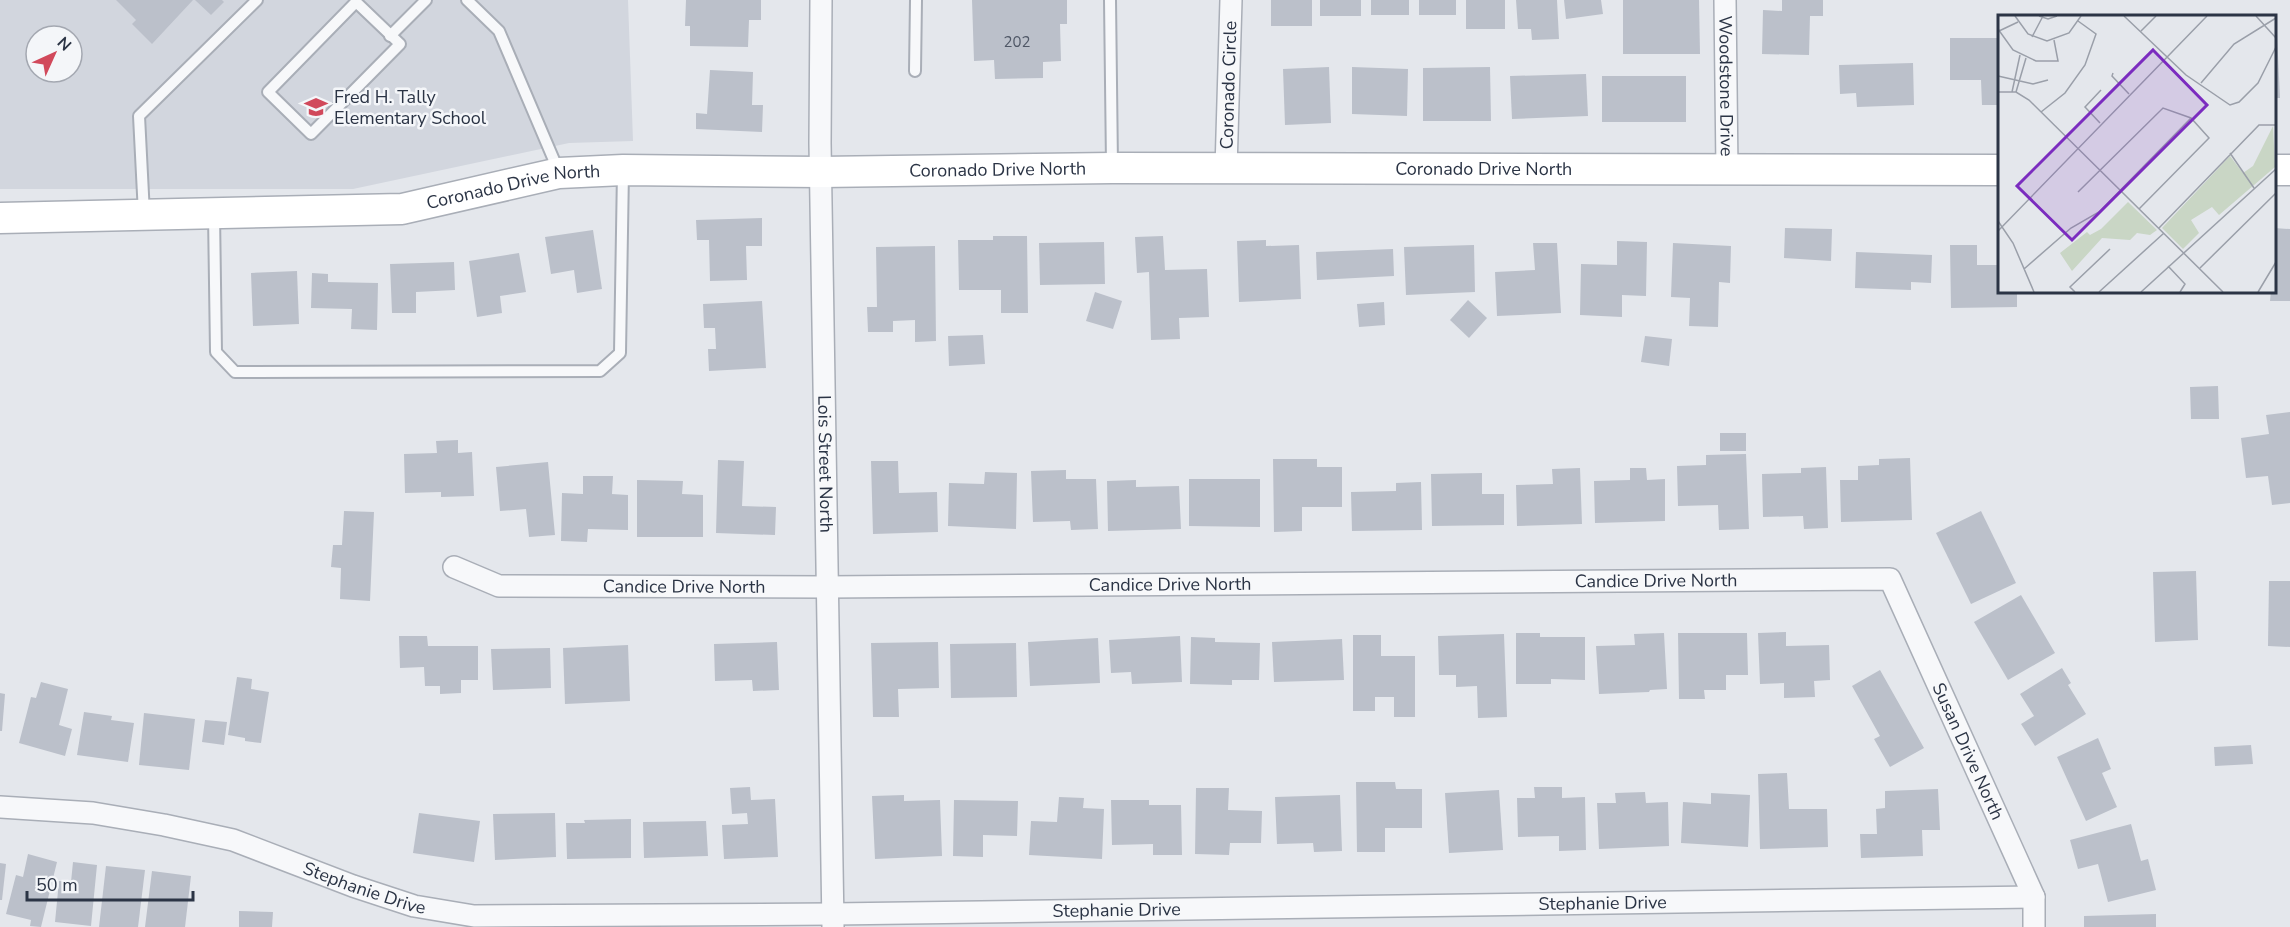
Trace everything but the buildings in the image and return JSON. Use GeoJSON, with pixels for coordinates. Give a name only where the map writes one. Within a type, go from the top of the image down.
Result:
{"type":"FeatureCollection","features":[{"type":"Feature","properties":{"kind":"street","name":"Lois Street North"},"geometry":{"type":"LineString","coordinates":[[821,0],[821,172],[833,921]]}},
{"type":"Feature","properties":{"kind":"street","name":"Coronado Circle"},"geometry":{"type":"LineString","coordinates":[[1226,170],[1231,0]]}},
{"type":"Feature","properties":{"kind":"street","name":"Woodstone Drive"},"geometry":{"type":"LineString","coordinates":[[1725,0],[1727,170]]}},
{"type":"Feature","properties":{"kind":"street","name":"Coronado Drive North"},"geometry":{"type":"LineString","coordinates":[[0,218],[402,209],[559,172],[623,170],[821,172],[1112,168],[1998,170]]}},
{"type":"Feature","properties":{"kind":"street","name":"Candice Drive North"},"geometry":{"type":"LineString","coordinates":[[454,567],[499,586],[827,587],[1890,579]]}},
{"type":"Feature","properties":{"kind":"street","name":"Susan Drive North"},"geometry":{"type":"LineString","coordinates":[[1890,579],[2034,897],[2034,927]]}},
{"type":"Feature","properties":{"kind":"street","name":"Stephanie Drive"},"geometry":{"type":"LineString","coordinates":[[0,807],[93,813],[233,840],[353,886],[414,906],[474,916],[833,921],[2034,897]]}},
{"type":"Feature","properties":{"kind":"lane"},"geometry":{"type":"LineString","coordinates":[[144,215],[139,116],[257,0]]}},
{"type":"Feature","properties":{"kind":"lane"},"geometry":{"type":"LineString","coordinates":[[390,36],[426,0]]}},
{"type":"Feature","properties":{"kind":"lane"},"geometry":{"type":"LineString","coordinates":[[467,0],[499,31],[559,172]]}},
{"type":"Feature","properties":{"kind":"lane"},"geometry":{"type":"LineString","coordinates":[[915,71],[916,0]]}},
{"type":"Feature","properties":{"kind":"lane"},"geometry":{"type":"LineString","coordinates":[[1110,0],[1112,168]]}},
{"type":"Feature","properties":{"kind":"lane"},"geometry":{"type":"LineString","coordinates":[[356,2],[390,36],[400,44],[311,134],[268,92],[356,2]]}},
{"type":"Feature","properties":{"kind":"lane"},"geometry":{"type":"LineString","coordinates":[[214,213],[216,352],[235,372],[600,371],[620,353],[623,170]]}},
{"type":"Feature","properties":{"kind":"shaded area","name":"Fred H. Tally Elementary School"},"geometry":{"type":"Polygon","coordinates":[[[0,0],[628,0],[633,141],[569,143],[353,189],[0,189],[0,0]]]}},
{"type":"Feature","properties":{"kind":"place","name":"Fred H. Tally Elementary School"},"geometry":{"type":"Point","coordinates":[316,107]}}]}
